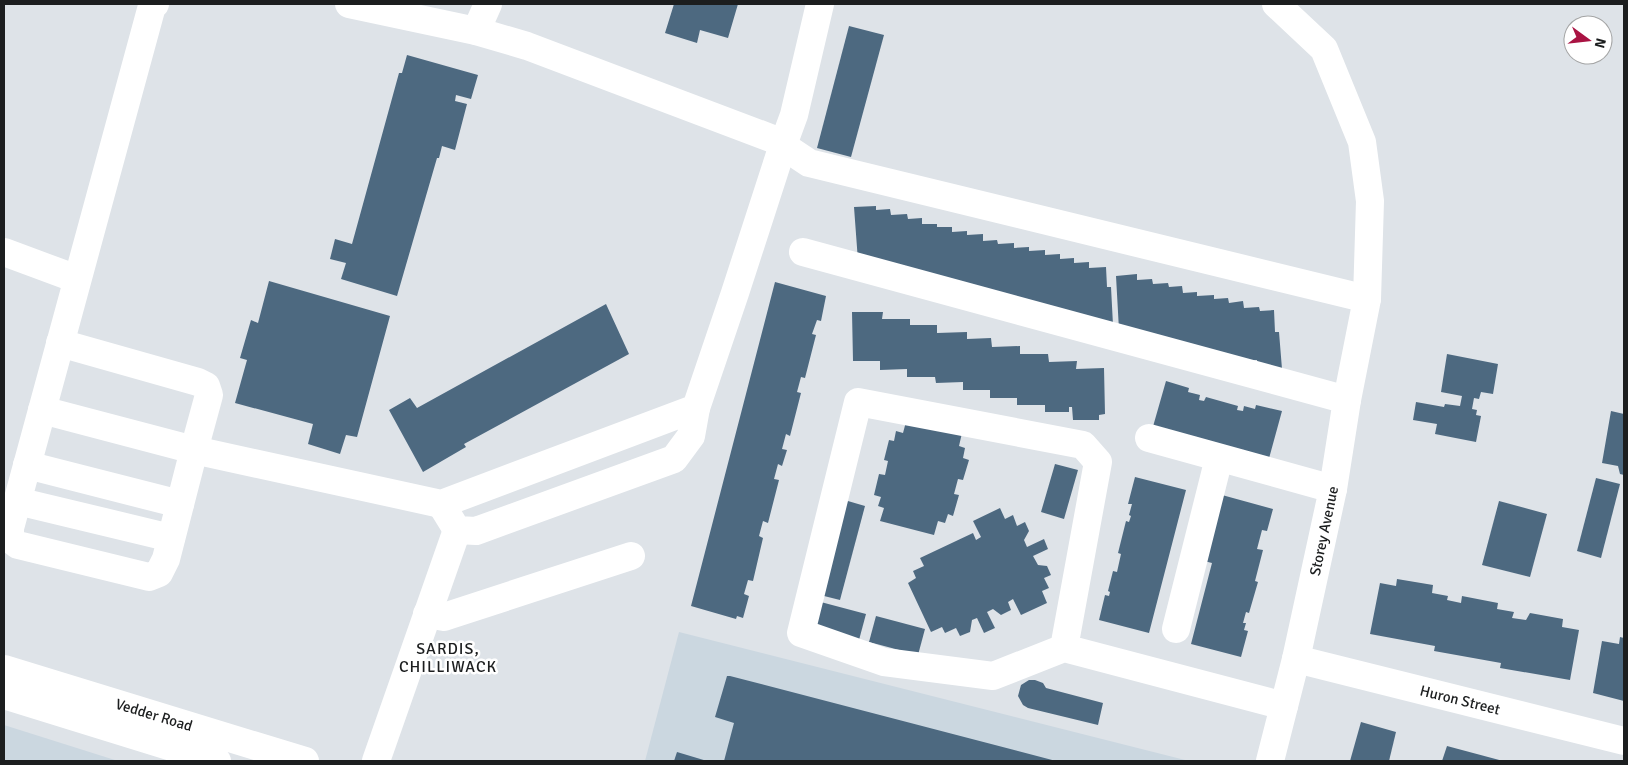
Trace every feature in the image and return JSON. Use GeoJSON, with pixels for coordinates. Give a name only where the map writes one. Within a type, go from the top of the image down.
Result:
{"type":"FeatureCollection","features":[{"type":"Feature","properties":{"kind":"street"},"geometry":{"type":"LineString","coordinates":[[60,343],[198,382],[206,386],[210,396],[166,559],[159,573],[149,577],[18,545],[10,540],[10,528],[77,279],[152,6],[155,4]]}},
{"type":"Feature","properties":{"kind":"street"},"geometry":{"type":"LineString","coordinates":[[349,4],[476,31],[527,46],[773,139],[809,163],[1367,299]]}},
{"type":"Feature","properties":{"kind":"street"},"geometry":{"type":"LineString","coordinates":[[476,31],[488,4]]}},
{"type":"Feature","properties":{"kind":"street"},"geometry":{"type":"LineString","coordinates":[[457,530],[476,531],[674,459],[691,436],[696,408],[782,145],[794,115],[820,4]]}},
{"type":"Feature","properties":{"kind":"street","name":"Storey Avenue"},"geometry":{"type":"LineString","coordinates":[[1270,761],[1296,659],[1333,489],[1347,400],[1367,299],[1370,201],[1362,142],[1324,49],[1276,4]]}},
{"type":"Feature","properties":{"kind":"street"},"geometry":{"type":"LineString","coordinates":[[4,252],[77,279]]}},
{"type":"Feature","properties":{"kind":"street"},"geometry":{"type":"LineString","coordinates":[[803,252],[1347,400]]}},
{"type":"Feature","properties":{"kind":"street"},"geometry":{"type":"LineString","coordinates":[[1064,648],[1098,462],[1083,444],[858,402],[801,633],[884,662],[993,676],[1064,648],[1284,706]]}},
{"type":"Feature","properties":{"kind":"street"},"geometry":{"type":"LineString","coordinates":[[42,410],[194,450],[441,504],[696,408]]}},
{"type":"Feature","properties":{"kind":"street"},"geometry":{"type":"LineString","coordinates":[[1149,438],[1333,489]]}},
{"type":"Feature","properties":{"kind":"street"},"geometry":{"type":"LineString","coordinates":[[1176,629],[1220,458]]}},
{"type":"Feature","properties":{"kind":"street"},"geometry":{"type":"LineString","coordinates":[[27,465],[180,504]]}},
{"type":"Feature","properties":{"kind":"street"},"geometry":{"type":"LineString","coordinates":[[17,501],[171,538]]}},
{"type":"Feature","properties":{"kind":"street"},"geometry":{"type":"LineString","coordinates":[[441,504],[457,530]]}},
{"type":"Feature","properties":{"kind":"street"},"geometry":{"type":"LineString","coordinates":[[376,761],[457,530]]}},
{"type":"Feature","properties":{"kind":"street"},"geometry":{"type":"LineString","coordinates":[[427,614],[444,617],[450,616],[632,556]]}},
{"type":"Feature","properties":{"kind":"street","name":"Huron Street"},"geometry":{"type":"LineString","coordinates":[[1296,659],[1624,741]]}},
{"type":"Feature","properties":{"kind":"street","name":"Vedder Road"},"geometry":{"type":"LineString","coordinates":[[4,669],[304,761]]}},
{"type":"Feature","properties":{"kind":"street","name":"Vedder Road"},"geometry":{"type":"LineString","coordinates":[[4,695],[217,761]]}},
{"type":"Feature","properties":{"kind":"shaded area"},"geometry":{"type":"Polygon","coordinates":[[[679,632],[1189,761],[645,761],[679,632]]]}},
{"type":"Feature","properties":{"kind":"shaded area"},"geometry":{"type":"Polygon","coordinates":[[[4,725],[118,761],[4,761],[4,725]]]}},
{"type":"Feature","properties":{"kind":"building"},"geometry":{"type":"Polygon","coordinates":[[[674,4],[738,4],[728,38],[700,30],[697,43],[665,33],[674,4]]]}},
{"type":"Feature","properties":{"kind":"building"},"geometry":{"type":"Polygon","coordinates":[[[849,26],[884,35],[851,157],[817,148],[849,26]]]}},
{"type":"Feature","properties":{"kind":"building"},"geometry":{"type":"Polygon","coordinates":[[[407,55],[478,75],[471,99],[456,95],[455,101],[467,104],[455,150],[442,146],[439,158],[437,158],[397,296],[341,279],[346,263],[330,259],[335,239],[352,244],[399,73],[402,73],[407,55]]]}},
{"type":"Feature","properties":{"kind":"building"},"geometry":{"type":"Polygon","coordinates":[[[876,206],[876,210],[890,209],[891,215],[907,214],[908,219],[922,218],[922,224],[952,227],[952,232],[967,231],[967,235],[983,234],[983,241],[997,240],[998,244],[1014,243],[1014,248],[1029,247],[1029,251],[1045,250],[1045,255],[1060,254],[1060,259],[1074,258],[1074,263],[1089,262],[1089,268],[1106,267],[1107,287],[1111,287],[1113,325],[858,261],[854,207],[876,206]]]}},
{"type":"Feature","properties":{"kind":"building"},"geometry":{"type":"Polygon","coordinates":[[[1137,274],[1137,280],[1152,279],[1153,284],[1168,283],[1169,287],[1182,286],[1183,293],[1197,292],[1197,296],[1214,295],[1214,299],[1228,298],[1229,303],[1243,301],[1244,308],[1259,307],[1260,311],[1274,310],[1275,332],[1279,332],[1282,369],[1258,371],[1257,360],[1228,362],[1227,353],[1198,355],[1197,345],[1167,347],[1167,337],[1136,339],[1119,330],[1116,276],[1137,274]]]}},
{"type":"Feature","properties":{"kind":"building"},"geometry":{"type":"Polygon","coordinates":[[[269,281],[390,316],[357,437],[346,435],[340,454],[308,444],[313,424],[235,403],[247,360],[240,358],[251,320],[258,323],[269,281]]]}},
{"type":"Feature","properties":{"kind":"building"},"geometry":{"type":"Polygon","coordinates":[[[775,282],[826,296],[821,321],[817,320],[812,334],[816,335],[805,378],[801,377],[797,392],[801,393],[790,436],[786,434],[782,449],[787,450],[782,466],[778,464],[774,479],[779,480],[768,523],[763,521],[759,536],[763,538],[753,581],[748,580],[744,594],[749,596],[743,618],[737,616],[736,619],[691,606],[775,282]]]}},
{"type":"Feature","properties":{"kind":"building"},"geometry":{"type":"Polygon","coordinates":[[[606,304],[629,354],[464,444],[466,447],[423,472],[389,410],[410,398],[417,408],[606,304]]]}},
{"type":"Feature","properties":{"kind":"building"},"geometry":{"type":"Polygon","coordinates":[[[852,312],[883,312],[882,319],[910,319],[910,325],[937,325],[937,333],[967,332],[967,339],[991,338],[992,347],[1020,346],[1020,354],[1048,354],[1049,362],[1077,361],[1076,369],[1104,368],[1105,414],[1099,415],[1099,420],[1073,420],[1072,407],[1069,407],[1069,412],[1045,412],[1045,405],[1017,405],[1017,398],[990,398],[990,390],[963,390],[963,382],[936,383],[935,377],[907,377],[907,369],[880,370],[880,361],[853,361],[852,312]]]}},
{"type":"Feature","properties":{"kind":"building"},"geometry":{"type":"Polygon","coordinates":[[[1447,354],[1498,364],[1493,394],[1481,392],[1479,399],[1474,398],[1472,409],[1477,410],[1476,415],[1481,416],[1476,442],[1435,434],[1437,424],[1413,420],[1416,402],[1444,407],[1445,404],[1460,406],[1462,396],[1441,392],[1447,354]]]}},
{"type":"Feature","properties":{"kind":"building"},"geometry":{"type":"Polygon","coordinates":[[[1166,381],[1189,388],[1188,392],[1200,395],[1199,400],[1204,401],[1206,397],[1238,406],[1237,410],[1243,411],[1244,406],[1255,409],[1256,405],[1282,411],[1268,462],[1152,430],[1166,381]]]}},
{"type":"Feature","properties":{"kind":"building"},"geometry":{"type":"Polygon","coordinates":[[[1611,411],[1624,414],[1624,475],[1620,474],[1618,466],[1602,463],[1611,411]]]}},
{"type":"Feature","properties":{"kind":"building"},"geometry":{"type":"Polygon","coordinates":[[[907,418],[962,433],[959,446],[965,448],[963,458],[969,460],[963,480],[958,479],[954,494],[959,495],[953,516],[948,514],[945,523],[938,521],[934,535],[880,521],[884,508],[878,506],[881,497],[874,495],[879,474],[885,475],[888,461],[884,460],[889,440],[894,441],[896,431],[903,433],[907,418]]]}},
{"type":"Feature","properties":{"kind":"building"},"geometry":{"type":"Polygon","coordinates":[[[1055,464],[1078,470],[1064,519],[1041,512],[1055,464]]]}},
{"type":"Feature","properties":{"kind":"building"},"geometry":{"type":"Polygon","coordinates":[[[1135,477],[1186,490],[1149,633],[1099,620],[1105,595],[1109,596],[1110,592],[1108,591],[1113,571],[1117,572],[1121,554],[1118,553],[1126,521],[1129,522],[1131,516],[1129,515],[1132,504],[1128,504],[1135,477]]]}},
{"type":"Feature","properties":{"kind":"building"},"geometry":{"type":"Polygon","coordinates":[[[1596,478],[1620,484],[1601,558],[1577,551],[1596,478]]]}},
{"type":"Feature","properties":{"kind":"building"},"geometry":{"type":"Polygon","coordinates":[[[1222,495],[1273,509],[1267,531],[1262,530],[1257,549],[1263,550],[1255,581],[1258,582],[1249,613],[1246,612],[1243,623],[1246,623],[1244,630],[1248,631],[1241,657],[1191,644],[1212,563],[1204,561],[1222,495]]]}},
{"type":"Feature","properties":{"kind":"building"},"geometry":{"type":"Polygon","coordinates":[[[841,499],[865,506],[840,600],[816,594],[841,499]]]}},
{"type":"Feature","properties":{"kind":"building"},"geometry":{"type":"Polygon","coordinates":[[[1499,501],[1547,514],[1530,577],[1482,565],[1499,501]]]}},
{"type":"Feature","properties":{"kind":"building"},"geometry":{"type":"Polygon","coordinates":[[[1000,508],[1005,519],[1013,515],[1017,526],[1025,522],[1029,531],[1024,540],[1027,547],[1044,539],[1048,549],[1033,556],[1038,565],[1047,566],[1051,575],[1044,578],[1049,588],[1042,591],[1047,603],[1021,615],[1013,599],[1008,602],[1011,610],[1001,615],[993,609],[987,612],[995,628],[984,633],[977,618],[972,620],[970,632],[960,636],[956,628],[945,633],[942,627],[931,632],[908,583],[916,578],[913,571],[924,566],[920,558],[973,533],[976,540],[981,537],[973,521],[1000,508]]]}},
{"type":"Feature","properties":{"kind":"building"},"geometry":{"type":"Polygon","coordinates":[[[1397,579],[1433,585],[1432,593],[1448,596],[1447,600],[1461,603],[1462,596],[1498,603],[1497,609],[1514,612],[1512,618],[1526,620],[1530,613],[1563,619],[1562,627],[1579,630],[1570,680],[1500,668],[1501,663],[1434,651],[1435,646],[1370,634],[1380,583],[1396,586],[1397,579]]]}},
{"type":"Feature","properties":{"kind":"building"},"geometry":{"type":"Polygon","coordinates":[[[817,601],[866,614],[859,640],[810,627],[817,601]]]}},
{"type":"Feature","properties":{"kind":"building"},"geometry":{"type":"Polygon","coordinates":[[[876,616],[925,629],[918,655],[869,642],[876,616]]]}},
{"type":"Feature","properties":{"kind":"building"},"geometry":{"type":"Polygon","coordinates":[[[1620,637],[1624,638],[1624,701],[1593,693],[1602,641],[1619,644],[1620,637]]]}},
{"type":"Feature","properties":{"kind":"building"},"geometry":{"type":"Polygon","coordinates":[[[727,676],[1056,761],[724,761],[734,723],[715,717],[727,676]]]}},
{"type":"Feature","properties":{"kind":"building"},"geometry":{"type":"Polygon","coordinates":[[[1029,680],[1043,683],[1046,688],[1103,703],[1098,725],[1028,708],[1023,705],[1018,696],[1021,685],[1029,680]]]}},
{"type":"Feature","properties":{"kind":"building"},"geometry":{"type":"Polygon","coordinates":[[[1361,722],[1396,732],[1389,761],[1350,761],[1361,722]]]}},
{"type":"Feature","properties":{"kind":"building"},"geometry":{"type":"Polygon","coordinates":[[[1447,746],[1503,761],[1442,761],[1447,746]]]}},
{"type":"Feature","properties":{"kind":"building"},"geometry":{"type":"Polygon","coordinates":[[[677,752],[707,761],[674,761],[677,752]]]}},
{"type":"Feature","properties":{"kind":"district","name":"SARDIS, CHILLIWACK"},"geometry":{"type":"Point","coordinates":[448,657]}}]}
